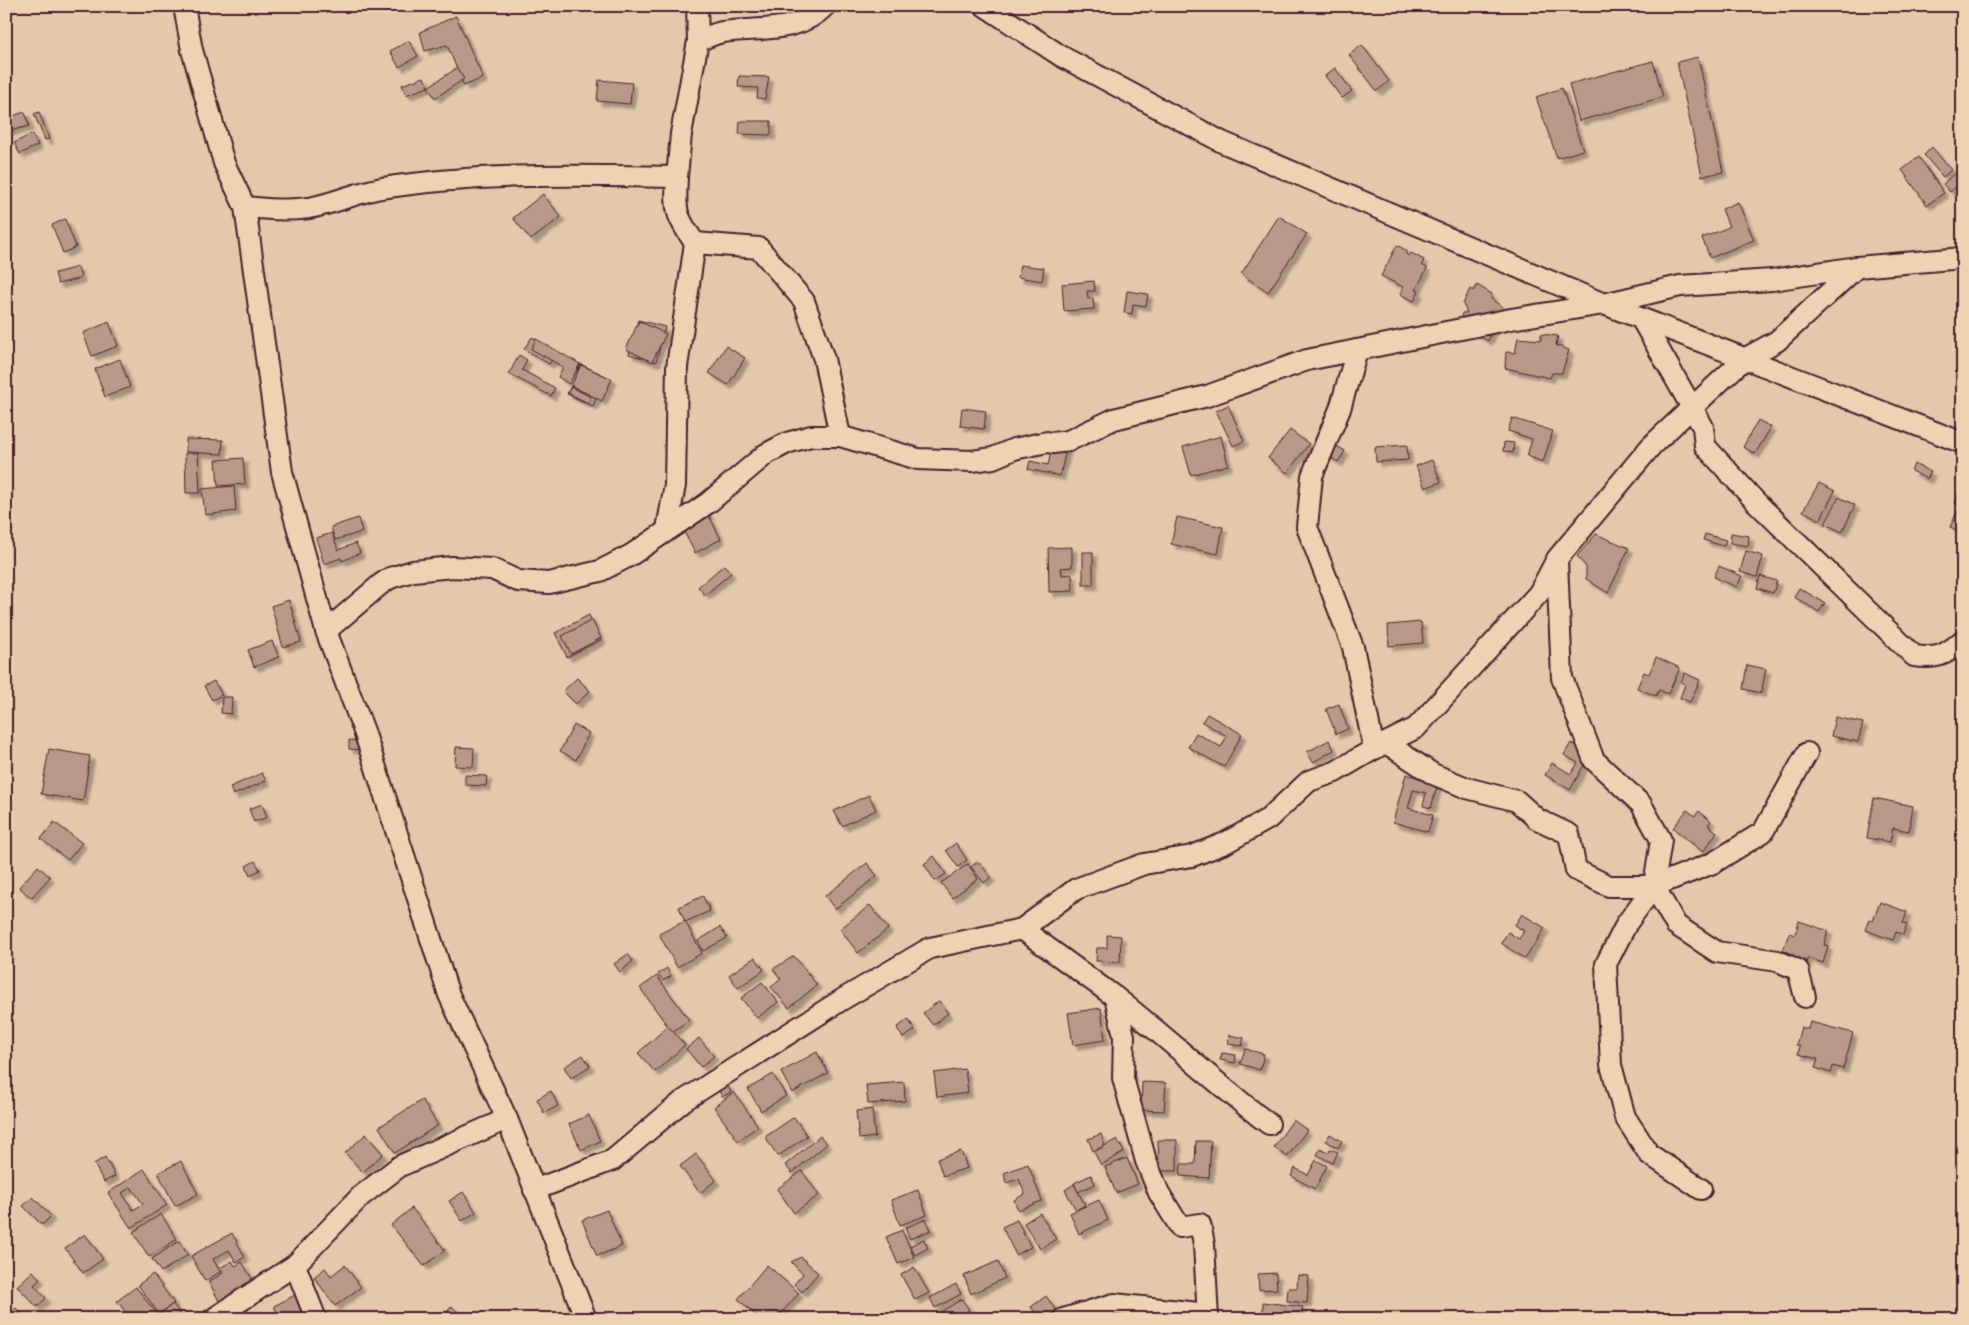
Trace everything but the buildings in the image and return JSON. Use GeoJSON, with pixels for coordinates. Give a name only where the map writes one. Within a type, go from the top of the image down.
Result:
{"type":"FeatureCollection","features":[{"type":"Feature","properties":{"kind":"street"},"geometry":{"type":"LineString","coordinates":[[184,6],[192,50],[224,163],[244,207],[282,472],[326,632],[364,731],[450,995],[507,1119],[586,1319]]}},
{"type":"Feature","properties":{"kind":"street"},"geometry":{"type":"LineString","coordinates":[[667,529],[675,485],[677,367],[695,243],[680,222],[675,208],[676,177],[681,134],[698,41],[697,6]]}},
{"type":"Feature","properties":{"kind":"street"},"geometry":{"type":"LineString","coordinates":[[698,41],[722,32],[784,27],[808,20],[825,6]]}},
{"type":"Feature","properties":{"kind":"street"},"geometry":{"type":"LineString","coordinates":[[985,6],[1061,56],[1222,142],[1642,320],[1963,443]]}},
{"type":"Feature","properties":{"kind":"street"},"geometry":{"type":"LineString","coordinates":[[244,207],[282,210],[310,208],[380,188],[477,179],[563,174],[676,177]]}},
{"type":"Feature","properties":{"kind":"street"},"geometry":{"type":"LineString","coordinates":[[695,243],[759,248],[804,301],[824,359],[840,436]]}},
{"type":"Feature","properties":{"kind":"street"},"geometry":{"type":"LineString","coordinates":[[326,632],[380,584],[405,573],[452,567],[492,569],[518,581],[549,583],[600,571],[631,554],[708,503],[766,454],[787,443],[811,436],[840,436],[918,459],[972,461],[993,458],[1014,449],[1046,442],[1053,443],[1068,440],[1114,419],[1207,396],[1307,360],[1511,319],[1604,304],[1680,286],[1772,280],[1857,267],[1963,258]]}},
{"type":"Feature","properties":{"kind":"street"},"geometry":{"type":"LineString","coordinates":[[534,1190],[613,1160],[683,1101],[843,999],[930,948],[1022,929],[1076,889],[1144,864],[1192,856],[1225,843],[1268,819],[1309,781],[1335,772],[1416,728],[1539,592],[1557,559],[1652,445],[1744,359],[1777,342],[1857,267]]}},
{"type":"Feature","properties":{"kind":"street"},"geometry":{"type":"LineString","coordinates":[[1642,320],[1704,428],[1705,446],[1756,502],[1900,645],[1914,656],[1931,658],[1949,653],[1963,640]]}},
{"type":"Feature","properties":{"kind":"street"},"geometry":{"type":"LineString","coordinates":[[1357,350],[1340,409],[1312,476],[1307,527],[1353,647],[1380,746],[1433,774],[1467,788],[1517,801],[1537,819],[1569,834],[1576,870],[1609,886],[1654,886],[1713,863],[1763,832],[1807,753]]}},
{"type":"Feature","properties":{"kind":"street"},"geometry":{"type":"LineString","coordinates":[[1557,559],[1562,678],[1594,760],[1641,804],[1661,840],[1654,886],[1627,923],[1606,964],[1610,1065],[1625,1117],[1650,1154],[1701,1190]]}},
{"type":"Feature","properties":{"kind":"street"},"geometry":{"type":"LineString","coordinates":[[1654,886],[1676,925],[1717,952],[1778,961],[1798,970],[1805,998]]}},
{"type":"Feature","properties":{"kind":"street"},"geometry":{"type":"LineString","coordinates":[[1022,929],[1168,1038],[1217,1084],[1269,1124]]}},
{"type":"Feature","properties":{"kind":"street"},"geometry":{"type":"LineString","coordinates":[[1063,1319],[1114,1304],[1208,1316],[1204,1244],[1200,1224],[1180,1227],[1158,1193],[1146,1161],[1123,1078],[1124,1036],[1115,997]]}},
{"type":"Feature","properties":{"kind":"street"},"geometry":{"type":"LineString","coordinates":[[213,1319],[295,1266],[361,1196],[400,1166],[507,1119]]}},
{"type":"Feature","properties":{"kind":"street"},"geometry":{"type":"LineString","coordinates":[[295,1266],[316,1319]]}}]}
